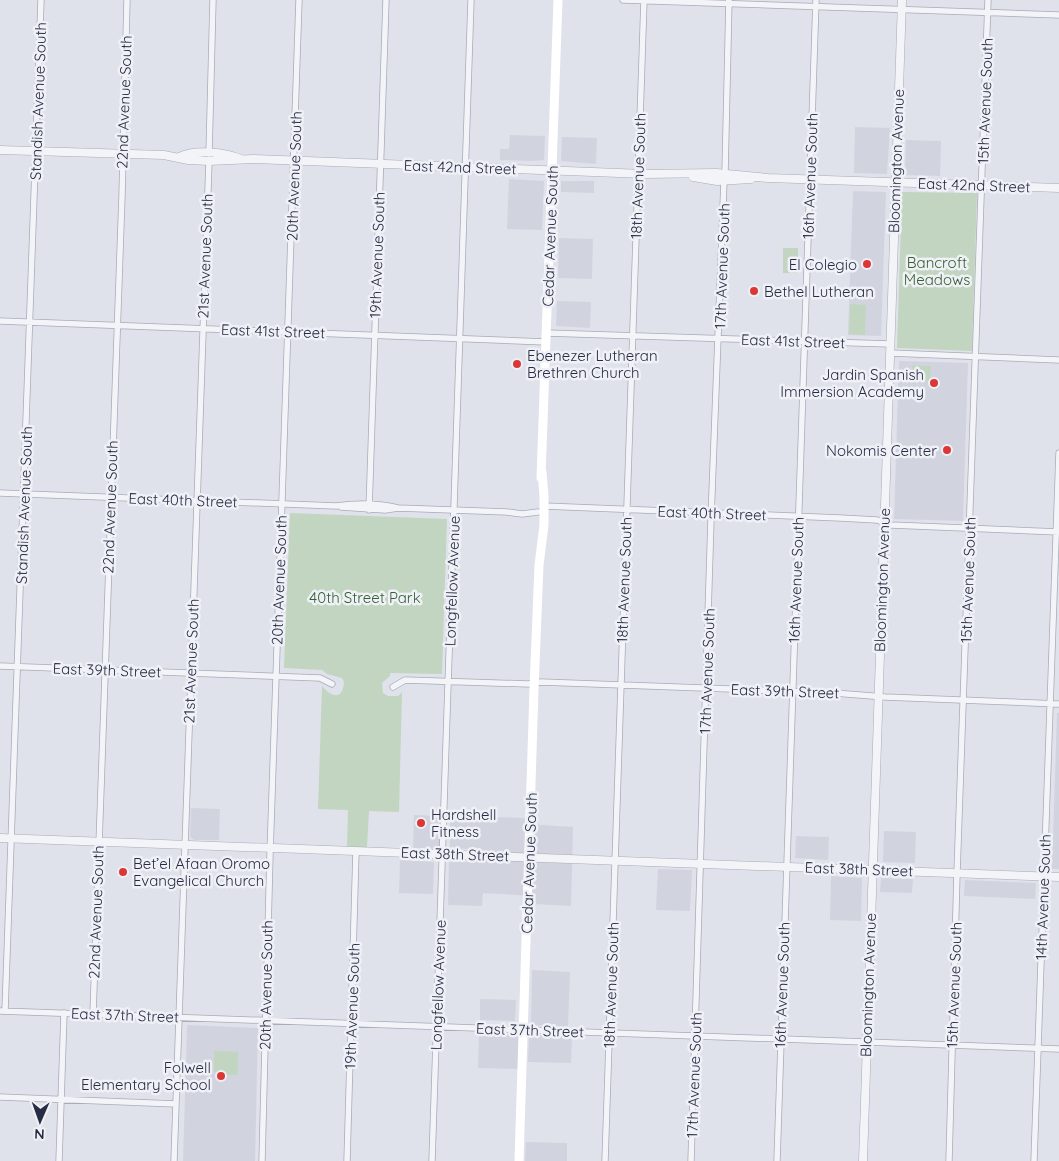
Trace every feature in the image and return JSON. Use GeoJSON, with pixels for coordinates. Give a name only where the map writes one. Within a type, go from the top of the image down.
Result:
{"type":"FeatureCollection","features":[{"type":"Feature","properties":{"kind":"main road","name":"Cedar Avenue South"},"geometry":{"type":"LineString","coordinates":[[519,1161],[558,0]]}},
{"type":"Feature","properties":{"kind":"street","name":"Standish Avenue South"},"geometry":{"type":"LineString","coordinates":[[3,1011],[12,838],[41,0]]}},
{"type":"Feature","properties":{"kind":"street","name":"22nd Avenue South"},"geometry":{"type":"LineString","coordinates":[[93,1014],[127,0]]}},
{"type":"Feature","properties":{"kind":"street","name":"21st Avenue South"},"geometry":{"type":"LineString","coordinates":[[174,1161],[213,0]]}},
{"type":"Feature","properties":{"kind":"street","name":"20th Avenue South"},"geometry":{"type":"LineString","coordinates":[[262,1161],[270,848],[299,0]]}},
{"type":"Feature","properties":{"kind":"street","name":"19th Avenue South"},"geometry":{"type":"LineString","coordinates":[[369,507],[386,0]]}},
{"type":"Feature","properties":{"kind":"street","name":"Longfellow Avenue"},"geometry":{"type":"LineString","coordinates":[[432,1161],[471,0]]}},
{"type":"Feature","properties":{"kind":"street"},"geometry":{"type":"LineString","coordinates":[[622,0],[816,3],[902,10],[1059,15]]}},
{"type":"Feature","properties":{"kind":"street","name":"18th Avenue South"},"geometry":{"type":"LineString","coordinates":[[605,1161],[644,0]]}},
{"type":"Feature","properties":{"kind":"street","name":"Bloomington Avenue"},"geometry":{"type":"LineString","coordinates":[[863,1161],[902,0]]}},
{"type":"Feature","properties":{"kind":"street","name":"15th Avenue South"},"geometry":{"type":"LineString","coordinates":[[949,1161],[957,873],[988,0]]}},
{"type":"Feature","properties":{"kind":"street","name":"17th Avenue South"},"geometry":{"type":"LineString","coordinates":[[691,1161],[725,177],[729,2]]}},
{"type":"Feature","properties":{"kind":"street","name":"16th Avenue South"},"geometry":{"type":"LineString","coordinates":[[777,1161],[816,3]]}},
{"type":"Feature","properties":{"kind":"street","name":"East 42nd Street"},"geometry":{"type":"LineString","coordinates":[[0,150],[179,157],[188,160],[209,157],[230,161],[242,159],[1059,188]]}},
{"type":"Feature","properties":{"kind":"street","name":"East 41st Street"},"geometry":{"type":"LineString","coordinates":[[0,321],[461,338],[632,336],[890,344]]}},
{"type":"Feature","properties":{"kind":"street"},"geometry":{"type":"LineString","coordinates":[[890,353],[1059,360]]}},
{"type":"Feature","properties":{"kind":"street","name":"14th Avenue South"},"geometry":{"type":"LineString","coordinates":[[1034,1161],[1058,532],[1059,453]]}},
{"type":"Feature","properties":{"kind":"street","name":"East 40th Street"},"geometry":{"type":"LineString","coordinates":[[0,493],[522,514],[533,514],[541,509],[626,510],[877,520],[891,525],[1058,532]]}},
{"type":"Feature","properties":{"kind":"street","name":"East 39th Street"},"geometry":{"type":"LineString","coordinates":[[0,666],[320,678],[332,684]]}},
{"type":"Feature","properties":{"kind":"street","name":"East 39th Street"},"geometry":{"type":"LineString","coordinates":[[393,687],[405,680],[541,682],[792,691],[1059,704]]}},
{"type":"Feature","properties":{"kind":"street","name":"East 38th Street"},"geometry":{"type":"LineString","coordinates":[[0,838],[1059,877]]}},
{"type":"Feature","properties":{"kind":"street","name":"19th Avenue South"},"geometry":{"type":"LineString","coordinates":[[347,1161],[356,851]]}},
{"type":"Feature","properties":{"kind":"street","name":"East 37th Street"},"geometry":{"type":"LineString","coordinates":[[3,1011],[1059,1049]]}},
{"type":"Feature","properties":{"kind":"street"},"geometry":{"type":"LineString","coordinates":[[59,1161],[64,1013]]}},
{"type":"Feature","properties":{"kind":"street"},"geometry":{"type":"LineString","coordinates":[[0,1097],[176,1104]]}},
{"type":"Feature","properties":{"kind":"shaded area"},"geometry":{"type":"Polygon","coordinates":[[[855,127],[890,128],[887,174],[854,173],[855,127]]]}},
{"type":"Feature","properties":{"kind":"shaded area"},"geometry":{"type":"Polygon","coordinates":[[[510,135],[545,136],[544,160],[500,160],[500,149],[509,149],[510,135]]]}},
{"type":"Feature","properties":{"kind":"shaded area"},"geometry":{"type":"Polygon","coordinates":[[[562,137],[597,138],[596,164],[561,161],[562,137]]]}},
{"type":"Feature","properties":{"kind":"shaded area"},"geometry":{"type":"Polygon","coordinates":[[[906,140],[941,141],[940,176],[905,175],[906,140]]]}},
{"type":"Feature","properties":{"kind":"shaded area"},"geometry":{"type":"Polygon","coordinates":[[[509,179],[544,181],[542,230],[507,229],[509,179]]]}},
{"type":"Feature","properties":{"kind":"shaded area"},"geometry":{"type":"Polygon","coordinates":[[[561,181],[594,181],[594,193],[561,192],[561,181]]]}},
{"type":"Feature","properties":{"kind":"shaded area","name":"El Colegio"},"geometry":{"type":"Polygon","coordinates":[[[853,191],[886,192],[881,336],[848,335],[853,191]]]}},
{"type":"Feature","properties":{"kind":"shaded area"},"geometry":{"type":"Polygon","coordinates":[[[559,238],[593,239],[592,279],[558,278],[559,238]]]}},
{"type":"Feature","properties":{"kind":"shaded area"},"geometry":{"type":"Polygon","coordinates":[[[557,301],[591,302],[590,328],[556,326],[557,301]]]}},
{"type":"Feature","properties":{"kind":"shaded area"},"geometry":{"type":"Polygon","coordinates":[[[899,361],[968,363],[963,521],[894,519],[899,361]]]}},
{"type":"Feature","properties":{"kind":"shaded area"},"geometry":{"type":"Polygon","coordinates":[[[1057,713],[1059,713],[1059,869],[1052,869],[1057,713]]]}},
{"type":"Feature","properties":{"kind":"shaded area"},"geometry":{"type":"Polygon","coordinates":[[[191,808],[220,809],[219,840],[194,840],[191,838],[191,808]]]}},
{"type":"Feature","properties":{"kind":"shaded area"},"geometry":{"type":"Polygon","coordinates":[[[414,815],[441,816],[440,845],[437,849],[413,848],[414,815]]]}},
{"type":"Feature","properties":{"kind":"shaded area"},"geometry":{"type":"Polygon","coordinates":[[[450,816],[525,818],[526,824],[573,827],[571,906],[534,904],[534,896],[483,893],[482,906],[448,905],[449,862],[484,862],[483,850],[450,848],[450,816]]]}},
{"type":"Feature","properties":{"kind":"shaded area"},"geometry":{"type":"Polygon","coordinates":[[[884,831],[916,832],[915,863],[883,862],[884,831]]]}},
{"type":"Feature","properties":{"kind":"shaded area"},"geometry":{"type":"Polygon","coordinates":[[[796,836],[829,837],[828,860],[795,858],[796,836]]]}},
{"type":"Feature","properties":{"kind":"shaded area"},"geometry":{"type":"Polygon","coordinates":[[[400,860],[434,862],[433,894],[399,893],[400,860]]]}},
{"type":"Feature","properties":{"kind":"shaded area"},"geometry":{"type":"Polygon","coordinates":[[[658,869],[692,870],[690,911],[656,910],[658,869]]]}},
{"type":"Feature","properties":{"kind":"shaded area"},"geometry":{"type":"Polygon","coordinates":[[[831,876],[862,878],[861,921],[830,920],[831,876]]]}},
{"type":"Feature","properties":{"kind":"shaded area"},"geometry":{"type":"Polygon","coordinates":[[[881,878],[913,879],[912,893],[880,892],[881,878]]]}},
{"type":"Feature","properties":{"kind":"shaded area"},"geometry":{"type":"Polygon","coordinates":[[[965,880],[1036,883],[1035,899],[964,896],[965,880]]]}},
{"type":"Feature","properties":{"kind":"shaded area"},"geometry":{"type":"Polygon","coordinates":[[[532,970],[570,972],[568,1027],[531,1025],[532,970]]]}},
{"type":"Feature","properties":{"kind":"shaded area"},"geometry":{"type":"Polygon","coordinates":[[[480,999],[516,1000],[515,1021],[480,1020],[480,999]]]}},
{"type":"Feature","properties":{"kind":"shaded area","name":"Folwell Elementary School"},"geometry":{"type":"Polygon","coordinates":[[[187,1025],[258,1028],[255,1161],[183,1161],[187,1025]]]}},
{"type":"Feature","properties":{"kind":"shaded area"},"geometry":{"type":"Polygon","coordinates":[[[479,1032],[519,1035],[518,1069],[478,1068],[479,1032]]]}},
{"type":"Feature","properties":{"kind":"shaded area"},"geometry":{"type":"Polygon","coordinates":[[[533,1034],[572,1035],[571,1063],[528,1062],[529,1038],[533,1034]]]}},
{"type":"Feature","properties":{"kind":"shaded area"},"geometry":{"type":"Polygon","coordinates":[[[526,1142],[567,1143],[567,1161],[525,1161],[526,1142]]]}},
{"type":"Feature","properties":{"kind":"green space","name":"Bancroft Meadows"},"geometry":{"type":"Polygon","coordinates":[[[902,192],[977,193],[972,351],[897,348],[902,192]]]}},
{"type":"Feature","properties":{"kind":"green space"},"geometry":{"type":"Polygon","coordinates":[[[783,248],[798,248],[798,273],[783,273],[783,248]]]}},
{"type":"Feature","properties":{"kind":"green space"},"geometry":{"type":"Polygon","coordinates":[[[850,304],[866,305],[865,335],[849,334],[850,304]]]}},
{"type":"Feature","properties":{"kind":"green space"},"geometry":{"type":"Polygon","coordinates":[[[912,366],[931,366],[930,381],[912,380],[912,366]]]}},
{"type":"Feature","properties":{"kind":"green space","name":"40th Street Park"},"geometry":{"type":"Polygon","coordinates":[[[290,513],[447,519],[442,674],[390,673],[390,676],[382,683],[383,693],[388,696],[398,696],[402,692],[399,812],[369,811],[367,847],[347,847],[348,810],[318,809],[322,686],[329,693],[339,695],[344,682],[342,678],[327,674],[322,670],[284,668],[290,513]]]}},
{"type":"Feature","properties":{"kind":"green space"},"geometry":{"type":"Polygon","coordinates":[[[214,1051],[238,1052],[238,1075],[217,1074],[214,1071],[214,1051]]]}},
{"type":"Feature","properties":{"kind":"place","name":"El Colegio"},"geometry":{"type":"Point","coordinates":[867,264]}},
{"type":"Feature","properties":{"kind":"place","name":"Bethel Lutheran"},"geometry":{"type":"Point","coordinates":[754,291]}},
{"type":"Feature","properties":{"kind":"place","name":"Ebenezer Lutheran Brethren Church"},"geometry":{"type":"Point","coordinates":[517,364]}},
{"type":"Feature","properties":{"kind":"place","name":"Jardin Spanish Immersion Academy"},"geometry":{"type":"Point","coordinates":[934,383]}},
{"type":"Feature","properties":{"kind":"place","name":"Nokomis Center"},"geometry":{"type":"Point","coordinates":[947,450]}},
{"type":"Feature","properties":{"kind":"place","name":"Hardshell Fitness"},"geometry":{"type":"Point","coordinates":[421,823]}},
{"type":"Feature","properties":{"kind":"place","name":"Bet’el Afaan Oromo Evangelical Church"},"geometry":{"type":"Point","coordinates":[123,872]}},
{"type":"Feature","properties":{"kind":"place","name":"Folwell Elementary School"},"geometry":{"type":"Point","coordinates":[221,1076]}}]}
